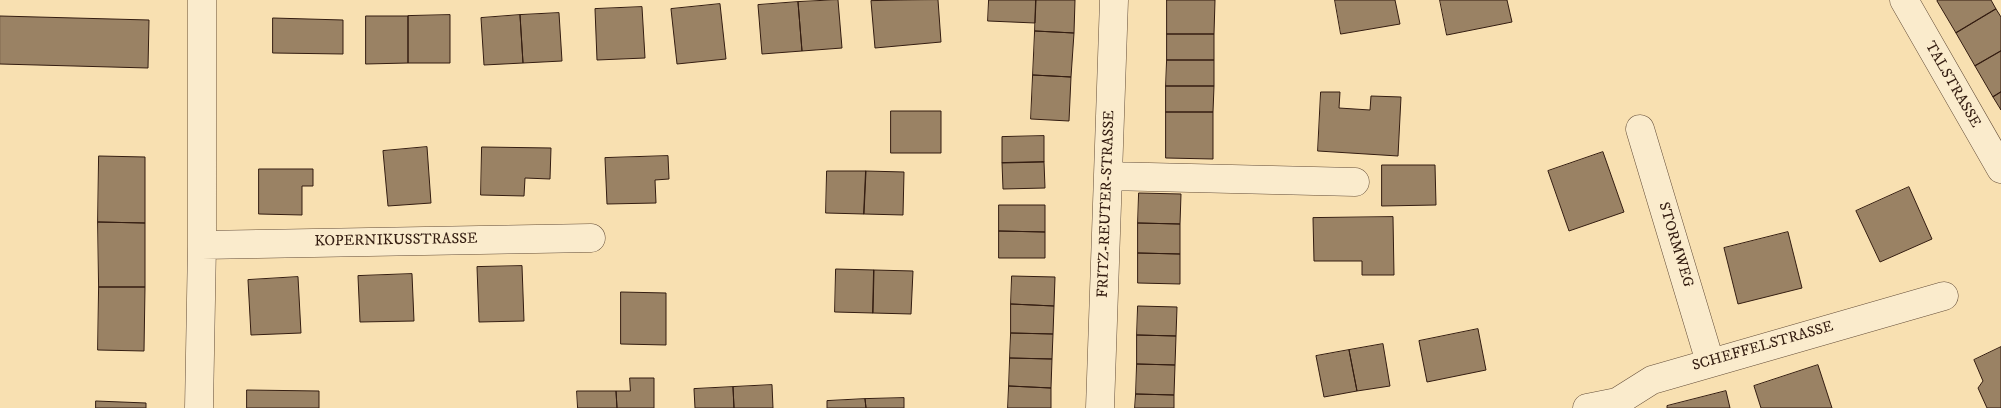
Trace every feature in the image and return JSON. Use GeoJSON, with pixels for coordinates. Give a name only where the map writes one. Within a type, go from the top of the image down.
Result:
{"type":"FeatureCollection","features":[{"type":"Feature","properties":{"kind":"street"},"geometry":{"type":"LineString","coordinates":[[199,408],[202,245],[202,0]]}},
{"type":"Feature","properties":{"kind":"street","name":"FRITZ-REUTER-STRASSE"},"geometry":{"type":"LineString","coordinates":[[1100,408],[1114,0]]}},
{"type":"Feature","properties":{"kind":"street","name":"TALSTRASSE"},"geometry":{"type":"LineString","coordinates":[[1904,0],[2001,169]]}},
{"type":"Feature","properties":{"kind":"street","name":"STORMWEG"},"geometry":{"type":"LineString","coordinates":[[1640,129],[1710,362]]}},
{"type":"Feature","properties":{"kind":"street"},"geometry":{"type":"LineString","coordinates":[[1108,176],[1355,182]]}},
{"type":"Feature","properties":{"kind":"street","name":"KOPERNIKUSSTRASSE"},"geometry":{"type":"LineString","coordinates":[[202,245],[591,238]]}},
{"type":"Feature","properties":{"kind":"street","name":"SCHEFFELSTRASSE"},"geometry":{"type":"LineString","coordinates":[[1586,408],[1617,405],[1652,380],[1944,296]]}},
{"type":"Feature","properties":{"kind":"building"},"geometry":{"type":"Polygon","coordinates":[[[838,0],[842,48],[802,51],[798,2],[838,0]]]}},
{"type":"Feature","properties":{"kind":"building"},"geometry":{"type":"Polygon","coordinates":[[[938,0],[941,42],[875,48],[871,1],[938,0]]]}},
{"type":"Feature","properties":{"kind":"building"},"geometry":{"type":"Polygon","coordinates":[[[989,0],[1036,0],[1035,23],[988,21],[989,0]]]}},
{"type":"Feature","properties":{"kind":"building"},"geometry":{"type":"Polygon","coordinates":[[[1036,0],[1075,0],[1074,33],[1035,31],[1036,0]]]}},
{"type":"Feature","properties":{"kind":"building"},"geometry":{"type":"Polygon","coordinates":[[[1167,0],[1215,0],[1214,34],[1167,34],[1167,0]]]}},
{"type":"Feature","properties":{"kind":"building"},"geometry":{"type":"Polygon","coordinates":[[[1335,0],[1395,0],[1400,24],[1341,34],[1335,0]]]}},
{"type":"Feature","properties":{"kind":"building"},"geometry":{"type":"Polygon","coordinates":[[[1440,0],[1507,0],[1512,22],[1447,35],[1440,0]]]}},
{"type":"Feature","properties":{"kind":"building"},"geometry":{"type":"Polygon","coordinates":[[[1991,0],[1996,9],[1956,33],[1937,1],[1991,0]]]}},
{"type":"Feature","properties":{"kind":"building"},"geometry":{"type":"Polygon","coordinates":[[[798,2],[802,51],[762,54],[758,5],[798,2]]]}},
{"type":"Feature","properties":{"kind":"building"},"geometry":{"type":"Polygon","coordinates":[[[720,4],[726,59],[677,64],[671,9],[720,4]]]}},
{"type":"Feature","properties":{"kind":"building"},"geometry":{"type":"Polygon","coordinates":[[[642,7],[645,58],[597,60],[595,9],[642,7]]]}},
{"type":"Feature","properties":{"kind":"building"},"geometry":{"type":"Polygon","coordinates":[[[1996,9],[2001,17],[2001,51],[1975,66],[1956,33],[1996,9]]]}},
{"type":"Feature","properties":{"kind":"building"},"geometry":{"type":"Polygon","coordinates":[[[559,13],[562,61],[523,63],[520,15],[559,13]]]}},
{"type":"Feature","properties":{"kind":"building"},"geometry":{"type":"Polygon","coordinates":[[[450,15],[450,63],[408,63],[408,16],[450,15]]]}},
{"type":"Feature","properties":{"kind":"building"},"geometry":{"type":"Polygon","coordinates":[[[520,15],[523,63],[484,65],[481,18],[520,15]]]}},
{"type":"Feature","properties":{"kind":"building"},"geometry":{"type":"Polygon","coordinates":[[[0,16],[149,20],[148,68],[0,64],[0,16]]]}},
{"type":"Feature","properties":{"kind":"building"},"geometry":{"type":"Polygon","coordinates":[[[366,16],[408,16],[408,63],[366,64],[366,16]]]}},
{"type":"Feature","properties":{"kind":"building"},"geometry":{"type":"Polygon","coordinates":[[[273,18],[343,20],[343,54],[273,53],[273,18]]]}},
{"type":"Feature","properties":{"kind":"building"},"geometry":{"type":"Polygon","coordinates":[[[1035,31],[1074,33],[1071,77],[1033,75],[1035,31]]]}},
{"type":"Feature","properties":{"kind":"building"},"geometry":{"type":"Polygon","coordinates":[[[1167,34],[1214,34],[1214,60],[1167,60],[1167,34]]]}},
{"type":"Feature","properties":{"kind":"building"},"geometry":{"type":"Polygon","coordinates":[[[2001,51],[2001,92],[1993,97],[1975,66],[2001,51]]]}},
{"type":"Feature","properties":{"kind":"building"},"geometry":{"type":"Polygon","coordinates":[[[1167,60],[1214,60],[1214,86],[1166,86],[1167,60]]]}},
{"type":"Feature","properties":{"kind":"building"},"geometry":{"type":"Polygon","coordinates":[[[1033,75],[1071,77],[1069,121],[1031,119],[1033,75]]]}},
{"type":"Feature","properties":{"kind":"building"},"geometry":{"type":"Polygon","coordinates":[[[1166,86],[1214,86],[1213,112],[1166,112],[1166,86]]]}},
{"type":"Feature","properties":{"kind":"building"},"geometry":{"type":"Polygon","coordinates":[[[1321,92],[1340,92],[1339,108],[1370,110],[1371,96],[1401,97],[1398,156],[1318,151],[1321,92]]]}},
{"type":"Feature","properties":{"kind":"building"},"geometry":{"type":"Polygon","coordinates":[[[2001,92],[2001,110],[1993,97],[2001,92]]]}},
{"type":"Feature","properties":{"kind":"building"},"geometry":{"type":"Polygon","coordinates":[[[891,111],[941,111],[941,153],[891,153],[891,111]]]}},
{"type":"Feature","properties":{"kind":"building"},"geometry":{"type":"Polygon","coordinates":[[[1166,112],[1213,112],[1213,159],[1166,158],[1166,112]]]}},
{"type":"Feature","properties":{"kind":"building"},"geometry":{"type":"Polygon","coordinates":[[[1044,136],[1044,162],[1002,163],[1002,137],[1044,136]]]}},
{"type":"Feature","properties":{"kind":"building"},"geometry":{"type":"Polygon","coordinates":[[[427,147],[431,203],[388,206],[383,151],[427,147]]]}},
{"type":"Feature","properties":{"kind":"building"},"geometry":{"type":"Polygon","coordinates":[[[482,147],[551,148],[550,179],[525,178],[524,196],[481,195],[482,147]]]}},
{"type":"Feature","properties":{"kind":"building"},"geometry":{"type":"Polygon","coordinates":[[[1603,152],[1624,212],[1569,231],[1548,171],[1603,152]]]}},
{"type":"Feature","properties":{"kind":"building"},"geometry":{"type":"Polygon","coordinates":[[[99,156],[145,157],[145,223],[98,222],[99,156]]]}},
{"type":"Feature","properties":{"kind":"building"},"geometry":{"type":"Polygon","coordinates":[[[668,156],[669,179],[655,180],[656,203],[607,204],[605,158],[668,156]]]}},
{"type":"Feature","properties":{"kind":"building"},"geometry":{"type":"Polygon","coordinates":[[[1044,162],[1045,188],[1003,189],[1002,163],[1044,162]]]}},
{"type":"Feature","properties":{"kind":"building"},"geometry":{"type":"Polygon","coordinates":[[[1382,165],[1435,165],[1436,205],[1382,206],[1382,165]]]}},
{"type":"Feature","properties":{"kind":"building"},"geometry":{"type":"Polygon","coordinates":[[[259,169],[313,169],[313,186],[302,186],[302,215],[259,214],[259,169]]]}},
{"type":"Feature","properties":{"kind":"building"},"geometry":{"type":"Polygon","coordinates":[[[827,171],[866,171],[864,214],[826,213],[827,171]]]}},
{"type":"Feature","properties":{"kind":"building"},"geometry":{"type":"Polygon","coordinates":[[[866,171],[904,172],[903,215],[864,214],[866,171]]]}},
{"type":"Feature","properties":{"kind":"building"},"geometry":{"type":"Polygon","coordinates":[[[1909,187],[1932,239],[1880,262],[1856,211],[1909,187]]]}},
{"type":"Feature","properties":{"kind":"building"},"geometry":{"type":"Polygon","coordinates":[[[1139,193],[1181,194],[1180,224],[1138,223],[1139,193]]]}},
{"type":"Feature","properties":{"kind":"building"},"geometry":{"type":"Polygon","coordinates":[[[999,205],[1045,205],[1045,232],[999,231],[999,205]]]}},
{"type":"Feature","properties":{"kind":"building"},"geometry":{"type":"Polygon","coordinates":[[[1393,217],[1394,275],[1362,275],[1362,261],[1314,261],[1313,218],[1393,217]]]}},
{"type":"Feature","properties":{"kind":"building"},"geometry":{"type":"Polygon","coordinates":[[[98,222],[145,223],[145,287],[99,287],[98,222]]]}},
{"type":"Feature","properties":{"kind":"building"},"geometry":{"type":"Polygon","coordinates":[[[1138,223],[1180,224],[1180,254],[1138,253],[1138,223]]]}},
{"type":"Feature","properties":{"kind":"building"},"geometry":{"type":"Polygon","coordinates":[[[999,231],[1045,232],[1045,258],[999,258],[999,231]]]}},
{"type":"Feature","properties":{"kind":"building"},"geometry":{"type":"Polygon","coordinates":[[[1788,232],[1802,288],[1738,304],[1724,248],[1788,232]]]}},
{"type":"Feature","properties":{"kind":"building"},"geometry":{"type":"Polygon","coordinates":[[[1138,253],[1180,254],[1180,284],[1138,283],[1138,253]]]}},
{"type":"Feature","properties":{"kind":"building"},"geometry":{"type":"Polygon","coordinates":[[[522,266],[524,321],[479,322],[477,267],[522,266]]]}},
{"type":"Feature","properties":{"kind":"building"},"geometry":{"type":"Polygon","coordinates":[[[836,269],[874,270],[873,313],[835,312],[836,269]]]}},
{"type":"Feature","properties":{"kind":"building"},"geometry":{"type":"Polygon","coordinates":[[[874,270],[913,271],[911,314],[873,313],[874,270]]]}},
{"type":"Feature","properties":{"kind":"building"},"geometry":{"type":"Polygon","coordinates":[[[412,274],[414,321],[360,322],[358,276],[412,274]]]}},
{"type":"Feature","properties":{"kind":"building"},"geometry":{"type":"Polygon","coordinates":[[[1012,276],[1055,277],[1054,306],[1011,304],[1012,276]]]}},
{"type":"Feature","properties":{"kind":"building"},"geometry":{"type":"Polygon","coordinates":[[[298,277],[301,333],[251,335],[248,280],[298,277]]]}},
{"type":"Feature","properties":{"kind":"building"},"geometry":{"type":"Polygon","coordinates":[[[99,287],[145,287],[144,351],[98,350],[99,287]]]}},
{"type":"Feature","properties":{"kind":"building"},"geometry":{"type":"Polygon","coordinates":[[[621,292],[666,293],[666,345],[621,344],[621,292]]]}},
{"type":"Feature","properties":{"kind":"building"},"geometry":{"type":"Polygon","coordinates":[[[1011,304],[1054,306],[1053,334],[1011,333],[1011,304]]]}},
{"type":"Feature","properties":{"kind":"building"},"geometry":{"type":"Polygon","coordinates":[[[1138,306],[1177,307],[1176,336],[1137,335],[1138,306]]]}},
{"type":"Feature","properties":{"kind":"building"},"geometry":{"type":"Polygon","coordinates":[[[1478,329],[1486,370],[1427,382],[1419,341],[1478,329]]]}},
{"type":"Feature","properties":{"kind":"building"},"geometry":{"type":"Polygon","coordinates":[[[1011,333],[1053,334],[1052,359],[1010,358],[1011,333]]]}},
{"type":"Feature","properties":{"kind":"building"},"geometry":{"type":"Polygon","coordinates":[[[1137,335],[1176,336],[1175,365],[1137,364],[1137,335]]]}},
{"type":"Feature","properties":{"kind":"building"},"geometry":{"type":"Polygon","coordinates":[[[1383,344],[1390,386],[1357,391],[1349,350],[1383,344]]]}},
{"type":"Feature","properties":{"kind":"building"},"geometry":{"type":"Polygon","coordinates":[[[2001,347],[2001,408],[1987,408],[1978,388],[1983,381],[1974,360],[2001,347]]]}},
{"type":"Feature","properties":{"kind":"building"},"geometry":{"type":"Polygon","coordinates":[[[1349,350],[1357,391],[1324,397],[1316,356],[1349,350]]]}},
{"type":"Feature","properties":{"kind":"building"},"geometry":{"type":"Polygon","coordinates":[[[1010,358],[1052,359],[1051,388],[1009,386],[1010,358]]]}},
{"type":"Feature","properties":{"kind":"building"},"geometry":{"type":"Polygon","coordinates":[[[1137,364],[1175,365],[1174,395],[1136,394],[1137,364]]]}},
{"type":"Feature","properties":{"kind":"building"},"geometry":{"type":"Polygon","coordinates":[[[1818,365],[1832,408],[1761,408],[1754,386],[1818,365]]]}},
{"type":"Feature","properties":{"kind":"building"},"geometry":{"type":"Polygon","coordinates":[[[630,378],[654,378],[654,408],[617,408],[616,391],[630,391],[630,378]]]}},
{"type":"Feature","properties":{"kind":"building"},"geometry":{"type":"Polygon","coordinates":[[[772,385],[773,408],[734,408],[733,387],[772,385]]]}},
{"type":"Feature","properties":{"kind":"building"},"geometry":{"type":"Polygon","coordinates":[[[1009,386],[1051,388],[1051,408],[1008,408],[1009,386]]]}},
{"type":"Feature","properties":{"kind":"building"},"geometry":{"type":"Polygon","coordinates":[[[733,387],[734,408],[695,408],[694,389],[733,387]]]}},
{"type":"Feature","properties":{"kind":"building"},"geometry":{"type":"Polygon","coordinates":[[[247,390],[319,391],[319,408],[247,408],[247,390]]]}},
{"type":"Feature","properties":{"kind":"building"},"geometry":{"type":"Polygon","coordinates":[[[577,391],[616,391],[617,408],[578,408],[577,391]]]}},
{"type":"Feature","properties":{"kind":"building"},"geometry":{"type":"Polygon","coordinates":[[[1726,391],[1730,408],[1667,408],[1667,406],[1726,391]]]}},
{"type":"Feature","properties":{"kind":"building"},"geometry":{"type":"Polygon","coordinates":[[[1136,394],[1174,395],[1174,408],[1135,408],[1136,394]]]}},
{"type":"Feature","properties":{"kind":"building"},"geometry":{"type":"Polygon","coordinates":[[[904,398],[904,408],[866,408],[865,399],[904,398]]]}},
{"type":"Feature","properties":{"kind":"building"},"geometry":{"type":"Polygon","coordinates":[[[865,399],[866,408],[827,408],[827,401],[865,399]]]}},
{"type":"Feature","properties":{"kind":"building"},"geometry":{"type":"Polygon","coordinates":[[[96,401],[146,403],[146,408],[96,408],[96,401]]]}}]}
